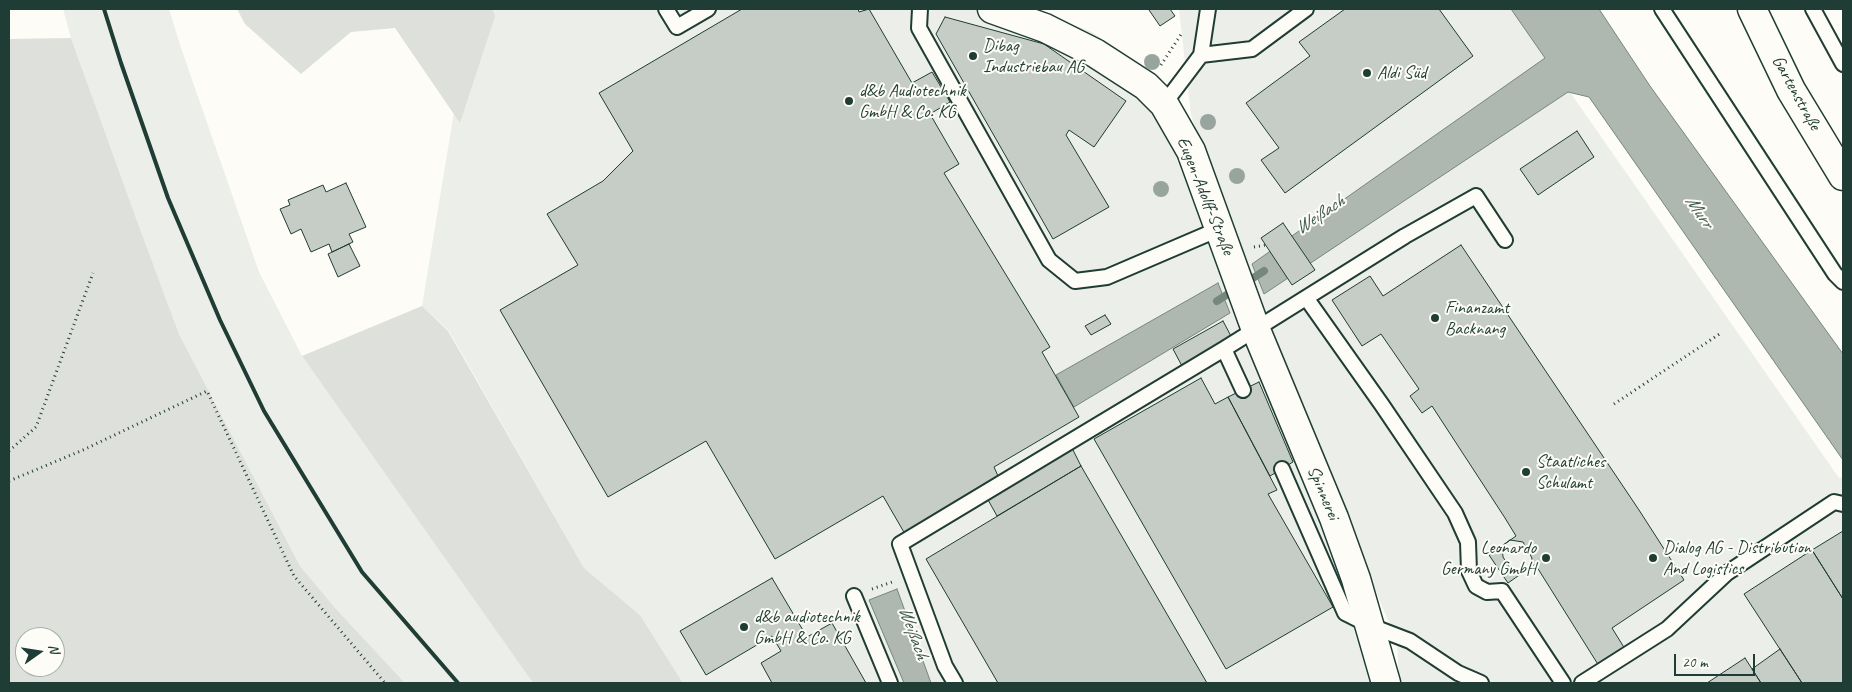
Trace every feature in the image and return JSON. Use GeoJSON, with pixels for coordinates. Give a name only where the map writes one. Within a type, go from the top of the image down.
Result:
{"type":"FeatureCollection","features":[{"type":"Feature","properties":{"kind":"street","name":"Eugen-Adolff-Straße"},"geometry":{"type":"LineString","coordinates":[[992,9],[1045,28],[1095,53],[1155,94],[1191,151],[1252,318]]}},
{"type":"Feature","properties":{"kind":"street","name":"Gartenstraße"},"geometry":{"type":"LineString","coordinates":[[1752,9],[1791,90],[1843,176]]}},
{"type":"Feature","properties":{"kind":"street","name":"Spinnerei"},"geometry":{"type":"LineString","coordinates":[[1252,318],[1334,518],[1370,626],[1386,683]]}},
{"type":"Feature","properties":{"kind":"lane"},"geometry":{"type":"LineString","coordinates":[[666,9],[677,27],[708,9]]}},
{"type":"Feature","properties":{"kind":"lane"},"geometry":{"type":"LineString","coordinates":[[920,9],[919,28],[1049,260],[1075,281],[1107,277],[1219,230]]}},
{"type":"Feature","properties":{"kind":"lane"},"geometry":{"type":"LineString","coordinates":[[1201,55],[1208,9]]}},
{"type":"Feature","properties":{"kind":"lane"},"geometry":{"type":"LineString","coordinates":[[1155,94],[1201,55],[1252,49],[1306,9]]}},
{"type":"Feature","properties":{"kind":"lane"},"geometry":{"type":"LineString","coordinates":[[1662,9],[1835,274],[1843,282]]}},
{"type":"Feature","properties":{"kind":"lane"},"geometry":{"type":"LineString","coordinates":[[1813,9],[1843,64]]}},
{"type":"Feature","properties":{"kind":"lane"},"geometry":{"type":"LineString","coordinates":[[955,683],[945,666],[900,544],[1224,349],[1252,318],[1306,299],[1405,236],[1476,196],[1505,240]]}},
{"type":"Feature","properties":{"kind":"lane"},"geometry":{"type":"LineString","coordinates":[[1306,299],[1382,405],[1455,513],[1468,542],[1469,571],[1476,586],[1487,592],[1502,591],[1563,683]]}},
{"type":"Feature","properties":{"kind":"lane"},"geometry":{"type":"LineString","coordinates":[[1224,349],[1243,390]]}},
{"type":"Feature","properties":{"kind":"lane"},"geometry":{"type":"LineString","coordinates":[[1282,469],[1345,613],[1370,626],[1412,636],[1458,673],[1481,683]]}},
{"type":"Feature","properties":{"kind":"lane"},"geometry":{"type":"LineString","coordinates":[[1582,683],[1667,629],[1727,573],[1834,502],[1843,504]]}},
{"type":"Feature","properties":{"kind":"lane"},"geometry":{"type":"LineString","coordinates":[[854,596],[890,683]]}},
{"type":"Feature","properties":{"kind":"path"},"geometry":{"type":"LineString","coordinates":[[1155,94],[1183,32]]}},
{"type":"Feature","properties":{"kind":"path"},"geometry":{"type":"LineString","coordinates":[[9,452],[36,427],[93,273]]}},
{"type":"Feature","properties":{"kind":"path"},"geometry":{"type":"LineString","coordinates":[[1614,404],[1721,333]]}},
{"type":"Feature","properties":{"kind":"path"},"geometry":{"type":"LineString","coordinates":[[9,481],[83,450],[207,391],[294,576],[385,683]]}},
{"type":"Feature","properties":{"kind":"shaded area"},"geometry":{"type":"Polygon","coordinates":[[[63,9],[169,9],[259,272],[302,356],[533,683],[405,683],[337,610],[300,566],[179,334],[71,38],[63,9]]]}},
{"type":"Feature","properties":{"kind":"shaded area"},"geometry":{"type":"Polygon","coordinates":[[[237,9],[492,9],[495,16],[460,123],[395,28],[351,32],[301,74],[245,24],[237,9]]]}},
{"type":"Feature","properties":{"kind":"shaded area"},"geometry":{"type":"Polygon","coordinates":[[[471,9],[1033,9],[1092,32],[1135,63],[1163,122],[1259,374],[1356,614],[1374,683],[683,683],[640,615],[584,568],[449,331],[422,306],[471,9]]]}},
{"type":"Feature","properties":{"kind":"shaded area"},"geometry":{"type":"Polygon","coordinates":[[[1179,9],[1512,9],[1839,478],[1843,477],[1843,683],[1399,683],[1397,642],[1271,342],[1191,115],[1179,9]]]}},
{"type":"Feature","properties":{"kind":"shaded area"},"geometry":{"type":"Polygon","coordinates":[[[71,38],[179,334],[300,566],[337,610],[405,683],[9,683],[9,39],[71,38]]]}},
{"type":"Feature","properties":{"kind":"shaded area"},"geometry":{"type":"Polygon","coordinates":[[[422,306],[448,331],[584,568],[640,615],[683,683],[533,683],[302,356],[422,306]]]}},
{"type":"Feature","properties":{"kind":"water","name":"Murr"},"geometry":{"type":"Polygon","coordinates":[[[1511,9],[1599,9],[1650,86],[1843,354],[1843,460],[1589,97],[1568,92],[1264,294],[1252,264],[1545,58],[1511,9]]]}},
{"type":"Feature","properties":{"kind":"water"},"geometry":{"type":"Polygon","coordinates":[[[1218,283],[1230,313],[1074,407],[1056,375],[1218,283]]]}},
{"type":"Feature","properties":{"kind":"water","name":"Weißach"},"geometry":{"type":"Polygon","coordinates":[[[897,589],[931,683],[904,683],[869,600],[897,589]]]}},
{"type":"Feature","properties":{"kind":"building"},"geometry":{"type":"Polygon","coordinates":[[[742,9],[858,9],[859,12],[869,9],[912,83],[932,72],[950,102],[930,114],[959,164],[944,173],[1050,347],[1042,352],[1079,417],[994,467],[998,476],[905,534],[883,496],[775,559],[706,441],[608,497],[500,310],[578,265],[547,214],[603,181],[633,151],[599,93],[742,9]]]}},
{"type":"Feature","properties":{"kind":"building"},"geometry":{"type":"Polygon","coordinates":[[[1170,9],[1175,16],[1160,26],[1149,10],[1170,9]]]}},
{"type":"Feature","properties":{"kind":"building"},"geometry":{"type":"Polygon","coordinates":[[[1345,9],[1439,9],[1473,56],[1285,193],[1261,160],[1279,148],[1246,103],[1310,56],[1299,42],[1345,9]]]}},
{"type":"Feature","properties":{"kind":"building"},"geometry":{"type":"Polygon","coordinates":[[[945,17],[1044,44],[1126,101],[1094,147],[1069,130],[1066,135],[1109,207],[1053,239],[936,34],[945,17]]]}},
{"type":"Feature","properties":{"kind":"building"},"geometry":{"type":"Polygon","coordinates":[[[1577,131],[1594,157],[1538,195],[1520,169],[1577,131]]]}},
{"type":"Feature","properties":{"kind":"building"},"geometry":{"type":"Polygon","coordinates":[[[346,183],[366,227],[349,234],[353,242],[332,252],[329,244],[311,252],[301,229],[291,234],[280,209],[290,205],[288,200],[323,185],[326,192],[346,183]]]}},
{"type":"Feature","properties":{"kind":"building"},"geometry":{"type":"Polygon","coordinates":[[[1283,223],[1315,270],[1292,285],[1261,238],[1283,223]]]}},
{"type":"Feature","properties":{"kind":"building"},"geometry":{"type":"Polygon","coordinates":[[[349,244],[360,266],[338,277],[328,254],[349,244]]]}},
{"type":"Feature","properties":{"kind":"building"},"geometry":{"type":"Polygon","coordinates":[[[1461,245],[1684,580],[1612,628],[1625,649],[1599,666],[1535,564],[1508,583],[1489,555],[1516,536],[1505,518],[1432,406],[1422,413],[1410,396],[1419,389],[1381,334],[1362,346],[1332,300],[1370,276],[1383,296],[1461,245]]]}},
{"type":"Feature","properties":{"kind":"building"},"geometry":{"type":"Polygon","coordinates":[[[1105,315],[1111,324],[1091,335],[1085,326],[1105,315]]]}},
{"type":"Feature","properties":{"kind":"building"},"geometry":{"type":"Polygon","coordinates":[[[1223,321],[1232,338],[1182,366],[1173,349],[1223,321]]]}},
{"type":"Feature","properties":{"kind":"building"},"geometry":{"type":"Polygon","coordinates":[[[1201,378],[1215,404],[1228,397],[1277,490],[1268,494],[1333,607],[1226,669],[1094,439],[1201,378]]]}},
{"type":"Feature","properties":{"kind":"building"},"geometry":{"type":"Polygon","coordinates":[[[1259,382],[1293,462],[1270,476],[1228,397],[1259,382]]]}},
{"type":"Feature","properties":{"kind":"building"},"geometry":{"type":"Polygon","coordinates":[[[1072,448],[1081,466],[997,516],[987,498],[1072,448]]]}},
{"type":"Feature","properties":{"kind":"building"},"geometry":{"type":"Polygon","coordinates":[[[1081,466],[1207,683],[998,683],[926,559],[1081,466]]]}},
{"type":"Feature","properties":{"kind":"building"},"geometry":{"type":"Polygon","coordinates":[[[1843,531],[1843,599],[1812,550],[1843,531]]]}},
{"type":"Feature","properties":{"kind":"building"},"geometry":{"type":"Polygon","coordinates":[[[1510,540],[1523,542],[1532,558],[1530,568],[1522,573],[1512,571],[1503,557],[1502,546],[1510,540]]]}},
{"type":"Feature","properties":{"kind":"building"},"geometry":{"type":"Polygon","coordinates":[[[1812,550],[1843,599],[1843,683],[1802,683],[1744,594],[1812,550]]]}},
{"type":"Feature","properties":{"kind":"building","name":"d&b audiotechnik GmbH & Co. KG"},"geometry":{"type":"Polygon","coordinates":[[[772,578],[807,637],[832,623],[866,683],[772,683],[761,663],[781,651],[772,636],[706,675],[680,631],[772,578]]]}},
{"type":"Feature","properties":{"kind":"building"},"geometry":{"type":"Polygon","coordinates":[[[1780,649],[1802,683],[1761,683],[1752,669],[1780,649]]]}},
{"type":"Feature","properties":{"kind":"building"},"geometry":{"type":"Polygon","coordinates":[[[1745,658],[1761,683],[1707,683],[1745,658]]]}},
{"type":"Feature","properties":{"kind":"waterway","name":"Weißach"},"geometry":{"type":"LineString","coordinates":[[1217,301],[1264,271]]}},
{"type":"Feature","properties":{"kind":"railway"},"geometry":{"type":"LineString","coordinates":[[104,9],[168,198],[220,320],[264,411],[362,572],[458,683]]}},
{"type":"Feature","properties":{"kind":"place","name":"Dibag Industriebau AG"},"geometry":{"type":"Point","coordinates":[973,56]}},
{"type":"Feature","properties":{"kind":"place","name":"Aldi Süd"},"geometry":{"type":"Point","coordinates":[1367,73]}},
{"type":"Feature","properties":{"kind":"place","name":"d&b Audiotechnik GmbH & Co. KG"},"geometry":{"type":"Point","coordinates":[849,101]}},
{"type":"Feature","properties":{"kind":"place","name":"Finanzamt Backnang"},"geometry":{"type":"Point","coordinates":[1435,318]}},
{"type":"Feature","properties":{"kind":"place","name":"Staatliches Schulamt"},"geometry":{"type":"Point","coordinates":[1526,472]}},
{"type":"Feature","properties":{"kind":"place","name":"Leonardo Germany GmbH"},"geometry":{"type":"Point","coordinates":[1546,558]}},
{"type":"Feature","properties":{"kind":"place","name":"Dialog AG - Distribution And Logistics"},"geometry":{"type":"Point","coordinates":[1653,558]}},
{"type":"Feature","properties":{"kind":"place","name":"d&b audiotechnik GmbH & Co. KG"},"geometry":{"type":"Point","coordinates":[744,627]}}]}
